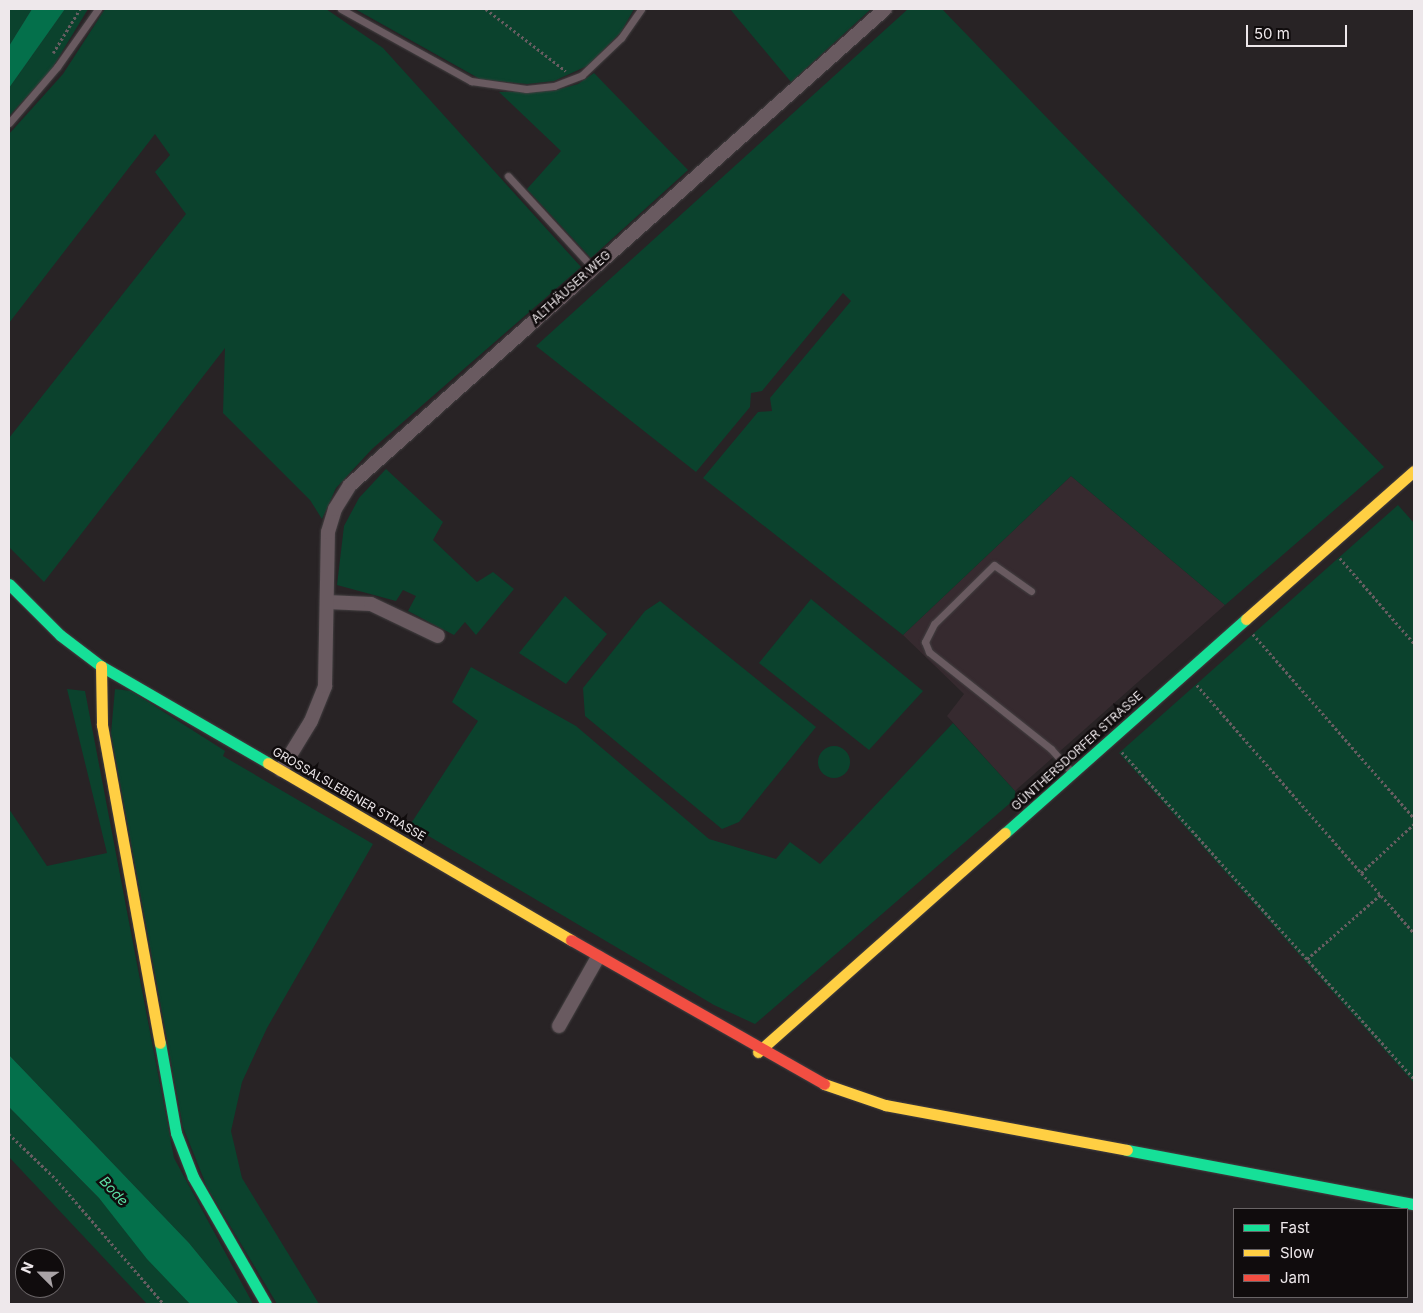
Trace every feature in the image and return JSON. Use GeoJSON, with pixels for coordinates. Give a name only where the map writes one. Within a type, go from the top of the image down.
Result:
{"type":"FeatureCollection","features":[{"type":"Feature","properties":{"kind":"main road","name":"GÜNTHERSDORFER STRASSE"},"geometry":{"type":"LineString","coordinates":[[758,1052],[1414,471]]}},
{"type":"Feature","properties":{"kind":"main road","name":"GROSSALSLEBENER STRASSE"},"geometry":{"type":"LineString","coordinates":[[9,584],[60,635],[101,666],[281,770],[758,1052],[812,1080],[884,1105],[1414,1204]]}},
{"type":"Feature","properties":{"kind":"main road"},"geometry":{"type":"LineString","coordinates":[[101,666],[102,725],[176,1133],[193,1177],[266,1304]]}},
{"type":"Feature","properties":{"kind":"street","name":"ALTHÄUSER WEG"},"geometry":{"type":"LineString","coordinates":[[281,770],[311,721],[325,686],[328,532],[335,509],[350,485],[885,9]]}},
{"type":"Feature","properties":{"kind":"street"},"geometry":{"type":"LineString","coordinates":[[327,602],[371,604],[438,636]]}},
{"type":"Feature","properties":{"kind":"street"},"geometry":{"type":"LineString","coordinates":[[559,1026],[598,957]]}},
{"type":"Feature","properties":{"kind":"lane"},"geometry":{"type":"LineString","coordinates":[[9,124],[58,68],[98,9]]}},
{"type":"Feature","properties":{"kind":"lane"},"geometry":{"type":"LineString","coordinates":[[341,9],[470,81],[526,89],[574,79],[613,47],[641,9]]}},
{"type":"Feature","properties":{"kind":"lane"},"geometry":{"type":"LineString","coordinates":[[508,176],[593,268]]}},
{"type":"Feature","properties":{"kind":"lane"},"geometry":{"type":"LineString","coordinates":[[1032,591],[994,565],[934,624],[925,642],[929,652],[1051,749],[1074,774]]}},
{"type":"Feature","properties":{"kind":"path"},"geometry":{"type":"LineString","coordinates":[[48,61],[80,9]]}},
{"type":"Feature","properties":{"kind":"path"},"geometry":{"type":"LineString","coordinates":[[486,9],[574,79]]}},
{"type":"Feature","properties":{"kind":"path"},"geometry":{"type":"LineString","coordinates":[[1330,545],[1414,643]]}},
{"type":"Feature","properties":{"kind":"path"},"geometry":{"type":"LineString","coordinates":[[1242,622],[1414,818]]}},
{"type":"Feature","properties":{"kind":"path"},"geometry":{"type":"LineString","coordinates":[[1186,672],[1414,932]]}},
{"type":"Feature","properties":{"kind":"path"},"geometry":{"type":"LineString","coordinates":[[1110,740],[1414,1079]]}},
{"type":"Feature","properties":{"kind":"path"},"geometry":{"type":"LineString","coordinates":[[1362,872],[1414,824]]}},
{"type":"Feature","properties":{"kind":"path"},"geometry":{"type":"LineString","coordinates":[[1307,959],[1380,894]]}},
{"type":"Feature","properties":{"kind":"path"},"geometry":{"type":"LineString","coordinates":[[9,1134],[56,1180],[164,1304]]}},
{"type":"Feature","properties":{"kind":"shaded area"},"geometry":{"type":"Polygon","coordinates":[[[9,9],[32,9],[9,46],[9,9]]]}},
{"type":"Feature","properties":{"kind":"shaded area"},"geometry":{"type":"Polygon","coordinates":[[[65,9],[88,9],[51,70],[9,116],[9,88],[65,9]]]}},
{"type":"Feature","properties":{"kind":"shaded area"},"geometry":{"type":"Polygon","coordinates":[[[105,9],[326,9],[383,48],[581,267],[372,449],[336,488],[322,519],[310,500],[223,413],[225,348],[44,582],[9,547],[9,438],[186,214],[155,172],[170,155],[155,134],[9,323],[9,134],[63,74],[105,9]]]}},
{"type":"Feature","properties":{"kind":"shaded area"},"geometry":{"type":"Polygon","coordinates":[[[355,9],[634,9],[621,32],[587,66],[554,81],[527,84],[480,79],[355,9]]]}},
{"type":"Feature","properties":{"kind":"shaded area"},"geometry":{"type":"Polygon","coordinates":[[[730,9],[871,9],[791,82],[730,9]]]}},
{"type":"Feature","properties":{"kind":"shaded area"},"geometry":{"type":"Polygon","coordinates":[[[908,9],[942,9],[1384,467],[1225,605],[1071,476],[903,635],[703,478],[758,412],[772,411],[770,398],[851,301],[843,293],[762,391],[751,393],[750,407],[696,472],[536,346],[908,9]]]}},
{"type":"Feature","properties":{"kind":"shaded area"},"geometry":{"type":"Polygon","coordinates":[[[594,73],[688,170],[591,258],[527,189],[561,151],[499,92],[553,91],[578,84],[594,73]]]}},
{"type":"Feature","properties":{"kind":"shaded area"},"geometry":{"type":"Polygon","coordinates":[[[386,469],[443,522],[433,540],[477,582],[493,572],[514,589],[476,635],[465,622],[454,635],[408,611],[416,596],[403,590],[396,601],[337,585],[344,526],[359,498],[386,469]]]}},
{"type":"Feature","properties":{"kind":"shaded area"},"geometry":{"type":"Polygon","coordinates":[[[1071,476],[1225,605],[1015,791],[947,716],[964,694],[903,635],[1071,476]]]}},
{"type":"Feature","properties":{"kind":"shaded area"},"geometry":{"type":"Polygon","coordinates":[[[1398,505],[1414,523],[1414,1083],[1119,753],[1398,505]]]}},
{"type":"Feature","properties":{"kind":"shaded area"},"geometry":{"type":"Polygon","coordinates":[[[565,596],[607,634],[566,684],[519,653],[565,596]]]}},
{"type":"Feature","properties":{"kind":"shaded area"},"geometry":{"type":"Polygon","coordinates":[[[811,599],[923,691],[869,750],[759,663],[811,599]]]}},
{"type":"Feature","properties":{"kind":"shaded area"},"geometry":{"type":"Polygon","coordinates":[[[660,601],[816,727],[739,822],[722,829],[585,716],[583,688],[645,611],[660,601]]]}},
{"type":"Feature","properties":{"kind":"shaded area"},"geometry":{"type":"Polygon","coordinates":[[[471,667],[576,726],[709,839],[776,859],[790,842],[820,864],[953,723],[1015,791],[1016,798],[755,1024],[714,1005],[410,825],[478,721],[452,702],[471,667]]]}},
{"type":"Feature","properties":{"kind":"shaded area"},"geometry":{"type":"Polygon","coordinates":[[[67,689],[85,691],[174,1158],[253,1304],[239,1304],[189,1243],[9,1055],[9,809],[47,866],[107,853],[67,689]]]}},
{"type":"Feature","properties":{"kind":"shaded area"},"geometry":{"type":"Polygon","coordinates":[[[115,689],[131,691],[225,751],[223,756],[373,844],[267,1028],[242,1082],[231,1131],[242,1178],[319,1304],[277,1304],[207,1187],[183,1127],[111,733],[115,689]]]}},
{"type":"Feature","properties":{"kind":"shaded area"},"geometry":{"type":"Polygon","coordinates":[[[834,746],[840,747],[845,751],[849,756],[849,768],[845,773],[840,777],[834,778],[828,777],[823,773],[819,768],[818,762],[819,756],[823,751],[828,747],[834,746]]]}},
{"type":"Feature","properties":{"kind":"shaded area"},"geometry":{"type":"Polygon","coordinates":[[[9,1107],[99,1198],[190,1304],[147,1304],[9,1157],[9,1107]]]}},
{"type":"Feature","properties":{"kind":"water"},"geometry":{"type":"Polygon","coordinates":[[[32,9],[65,9],[9,88],[9,46],[32,9]]]}},
{"type":"Feature","properties":{"kind":"water","name":"Bode"},"geometry":{"type":"Polygon","coordinates":[[[9,1055],[189,1243],[239,1304],[190,1304],[147,1259],[99,1198],[9,1107],[9,1055]]]}},
{"type":"Feature","properties":{"kind":"traffic: fast"},"geometry":{"type":"LineString","coordinates":[[9,584],[60,635],[101,666],[268,763]]}},
{"type":"Feature","properties":{"kind":"traffic: fast"},"geometry":{"type":"LineString","coordinates":[[1005,833],[1246,619]]}},
{"type":"Feature","properties":{"kind":"traffic: fast"},"geometry":{"type":"LineString","coordinates":[[160,1043],[176,1133],[193,1177],[266,1304]]}},
{"type":"Feature","properties":{"kind":"traffic: fast"},"geometry":{"type":"LineString","coordinates":[[1127,1150],[1414,1204]]}},
{"type":"Feature","properties":{"kind":"traffic: slow"},"geometry":{"type":"LineString","coordinates":[[1246,619],[1414,471]]}},
{"type":"Feature","properties":{"kind":"traffic: slow"},"geometry":{"type":"LineString","coordinates":[[101,666],[102,725],[160,1043]]}},
{"type":"Feature","properties":{"kind":"traffic: slow"},"geometry":{"type":"LineString","coordinates":[[268,763],[571,940]]}},
{"type":"Feature","properties":{"kind":"traffic: slow"},"geometry":{"type":"LineString","coordinates":[[758,1052],[1005,833]]}},
{"type":"Feature","properties":{"kind":"traffic: slow"},"geometry":{"type":"LineString","coordinates":[[824,1084],[885,1105],[1127,1150]]}},
{"type":"Feature","properties":{"kind":"traffic: jam"},"geometry":{"type":"LineString","coordinates":[[571,940],[824,1084]]}}]}
